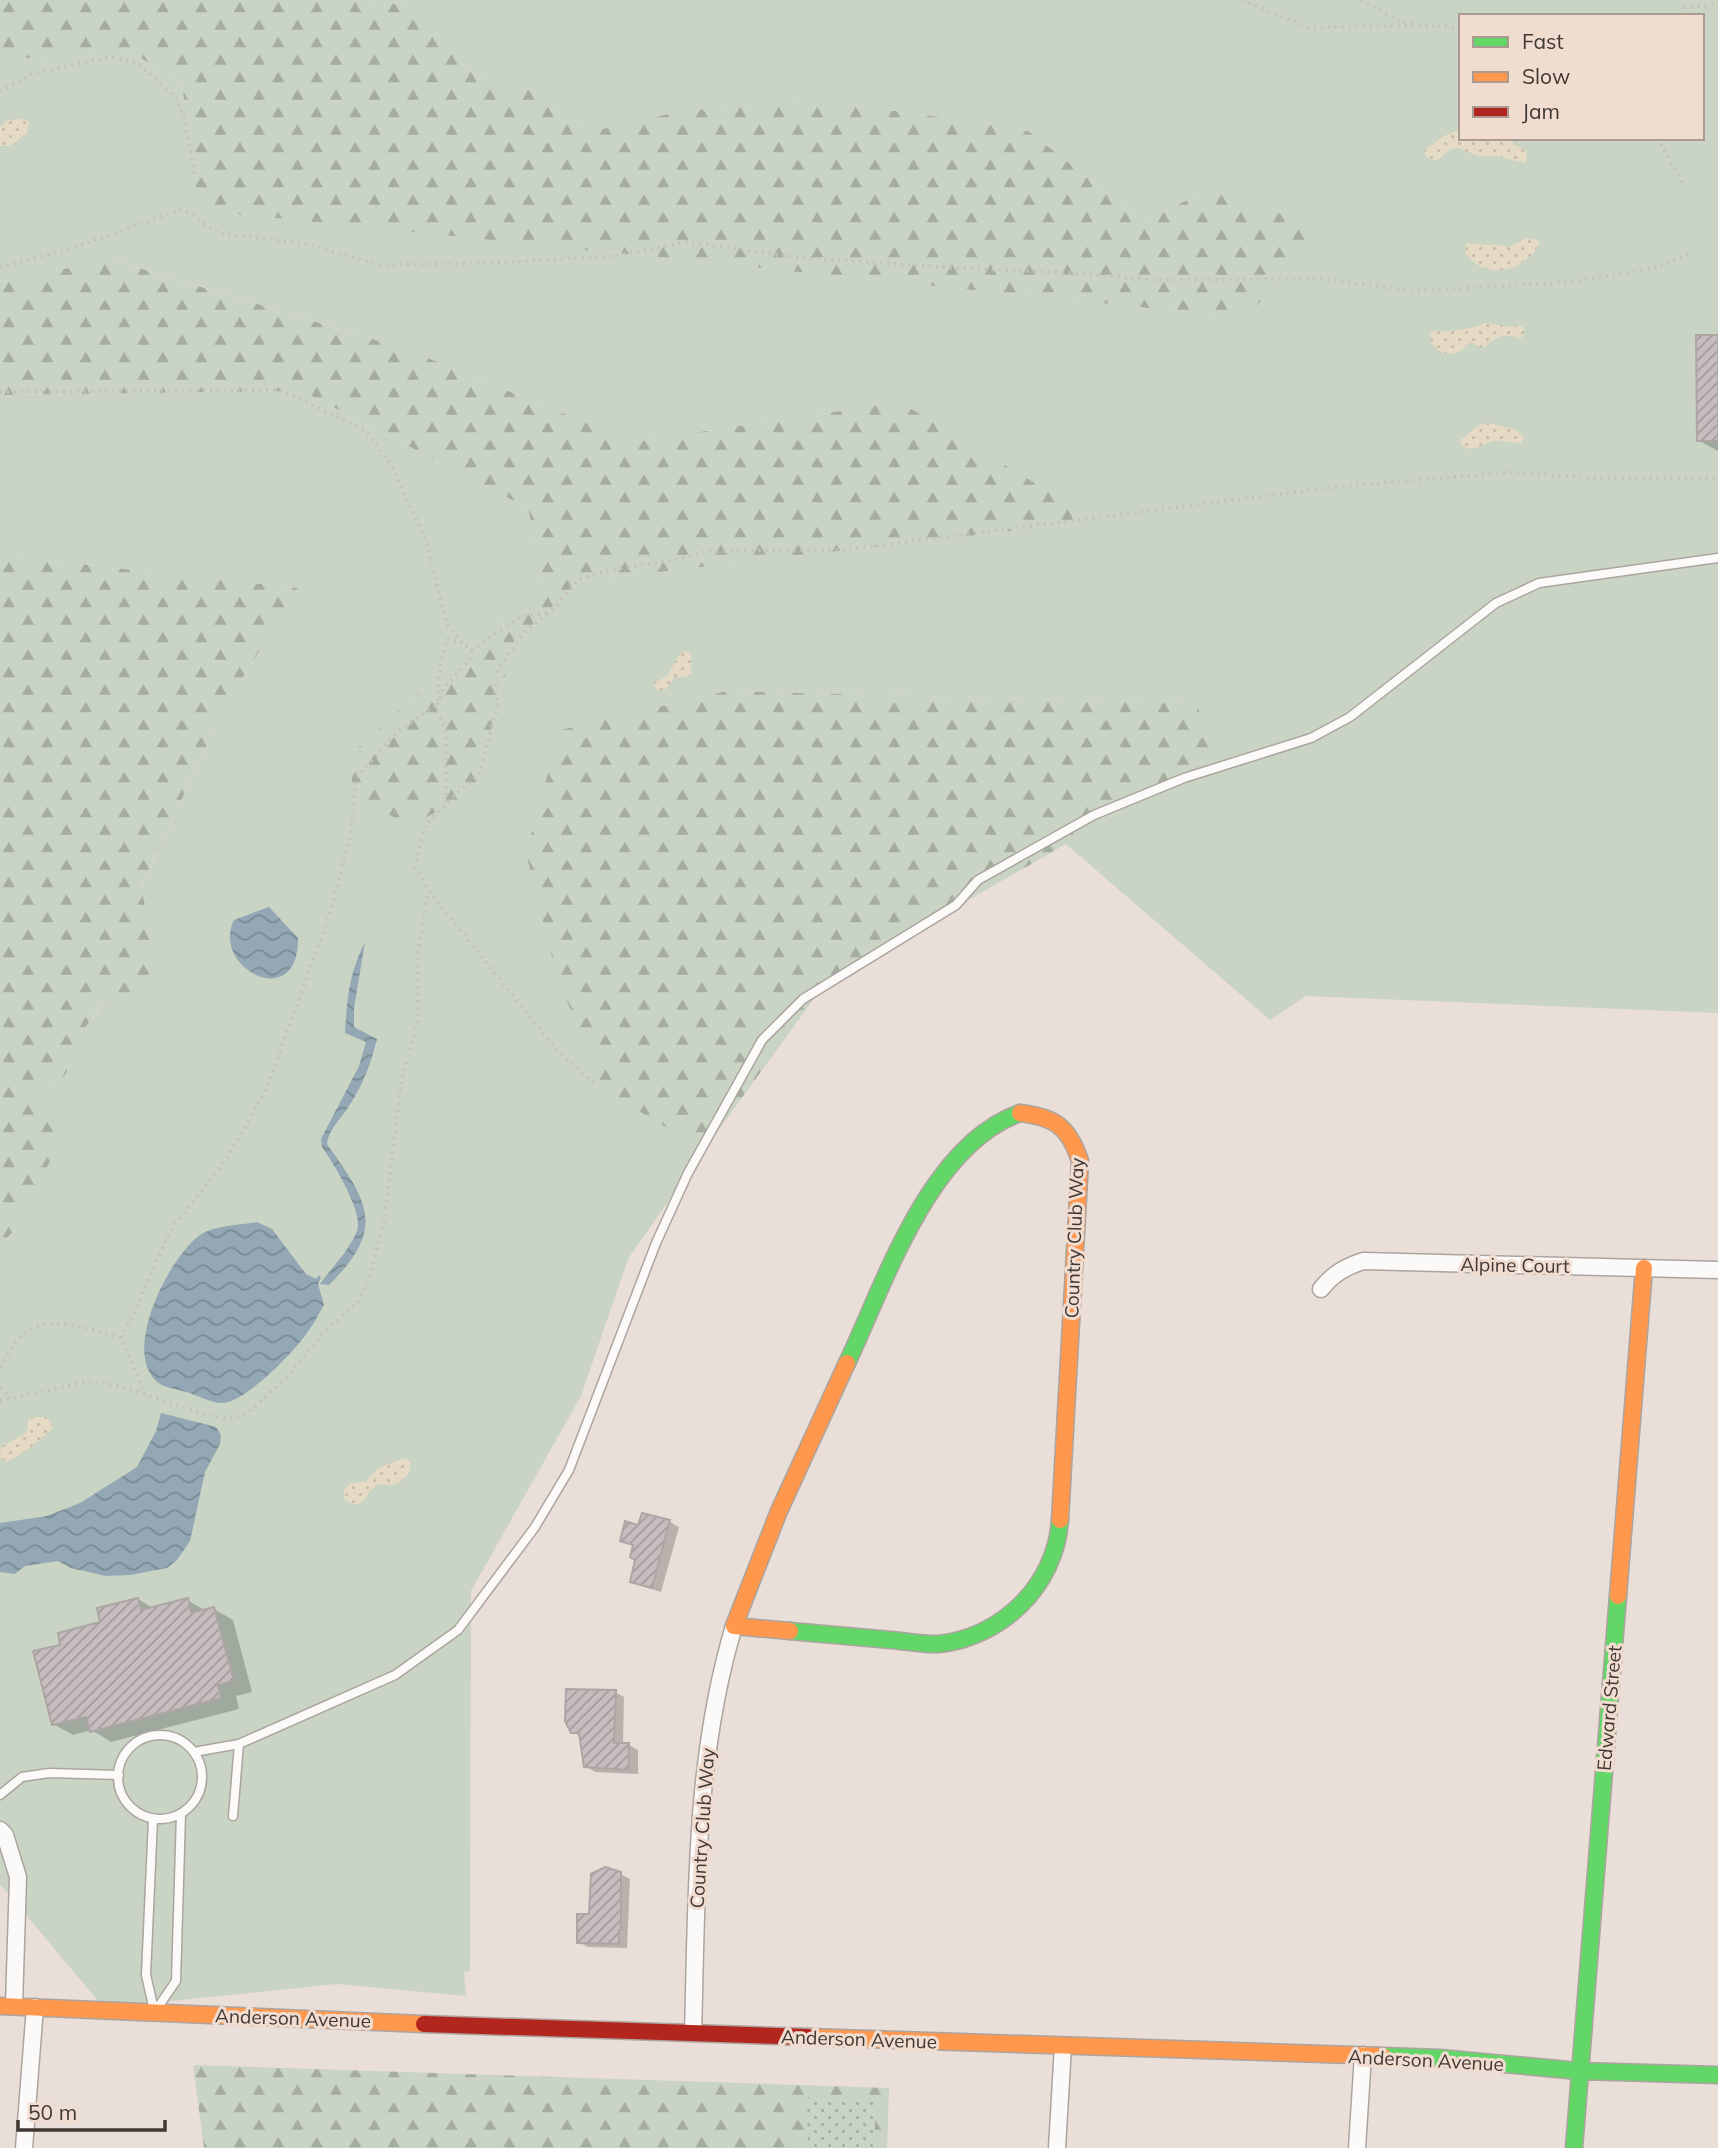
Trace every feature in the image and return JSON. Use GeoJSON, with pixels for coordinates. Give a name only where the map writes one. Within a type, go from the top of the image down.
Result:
{"type":"FeatureCollection","features":[{"type":"Feature","properties":{"kind":"street","name":"Country Club Way"},"geometry":{"type":"LineString","coordinates":[[693,2033],[700,1811],[704,1770],[714,1703],[734,1626],[752,1576],[834,1391],[918,1213],[940,1178],[963,1151],[1003,1118],[1020,1113],[1051,1119],[1065,1129],[1075,1144],[1080,1161],[1059,1534],[1053,1558],[1043,1579],[1028,1599],[1008,1618],[986,1631],[938,1644],[734,1626]]}},
{"type":"Feature","properties":{"kind":"street","name":"Alpine Court"},"geometry":{"type":"LineString","coordinates":[[1321,1289],[1346,1266],[1363,1261],[1718,1270]]}},
{"type":"Feature","properties":{"kind":"street","name":"Edward Street"},"geometry":{"type":"LineString","coordinates":[[1574,2148],[1644,1268]]}},
{"type":"Feature","properties":{"kind":"street"},"geometry":{"type":"LineString","coordinates":[[0,1830],[5,1835],[18,1877],[7,2006]]}},
{"type":"Feature","properties":{"kind":"street","name":"Anderson Avenue"},"geometry":{"type":"LineString","coordinates":[[7,2006],[693,2033],[1440,2058],[1579,2071],[1718,2075]]}},
{"type":"Feature","properties":{"kind":"street"},"geometry":{"type":"LineString","coordinates":[[24,2148],[35,2007]]}},
{"type":"Feature","properties":{"kind":"street"},"geometry":{"type":"LineString","coordinates":[[1058,2148],[1063,2046]]}},
{"type":"Feature","properties":{"kind":"street"},"geometry":{"type":"LineString","coordinates":[[1357,2148],[1363,2055]]}},
{"type":"Feature","properties":{"kind":"lane"},"geometry":{"type":"LineString","coordinates":[[194,1752],[239,1744],[395,1675],[458,1630],[535,1527],[569,1470],[651,1255],[688,1173],[762,1040],[803,999],[956,905],[978,880],[1094,815],[1184,778],[1311,738],[1350,717],[1496,603],[1539,583],[1718,558]]}},
{"type":"Feature","properties":{"kind":"lane"},"geometry":{"type":"LineString","coordinates":[[157,1735],[171,1736],[184,1742],[194,1752],[201,1765],[201,1786],[192,1806],[181,1814],[168,1819],[153,1819],[140,1815],[122,1795],[119,1775],[124,1755],[132,1745],[157,1735]]}},
{"type":"Feature","properties":{"kind":"lane"},"geometry":{"type":"LineString","coordinates":[[233,1816],[239,1744]]}},
{"type":"Feature","properties":{"kind":"lane"},"geometry":{"type":"LineString","coordinates":[[0,1795],[22,1777],[48,1773],[119,1775]]}},
{"type":"Feature","properties":{"kind":"lane"},"geometry":{"type":"LineString","coordinates":[[155,2013],[176,1981],[181,1814]]}},
{"type":"Feature","properties":{"kind":"lane"},"geometry":{"type":"LineString","coordinates":[[153,1819],[146,1975],[155,2013]]}},
{"type":"Feature","properties":{"kind":"path"},"geometry":{"type":"LineString","coordinates":[[1242,0],[1308,27],[1439,26]]}},
{"type":"Feature","properties":{"kind":"path"},"geometry":{"type":"LineString","coordinates":[[1361,0],[1404,23],[1459,28]]}},
{"type":"Feature","properties":{"kind":"path"},"geometry":{"type":"LineString","coordinates":[[1683,14],[1685,8],[1718,4]]}},
{"type":"Feature","properties":{"kind":"path"},"geometry":{"type":"LineString","coordinates":[[0,92],[32,74],[110,57],[136,62],[176,98],[184,117],[195,176]]}},
{"type":"Feature","properties":{"kind":"path"},"geometry":{"type":"LineString","coordinates":[[1658,140],[1684,185]]}},
{"type":"Feature","properties":{"kind":"path"},"geometry":{"type":"LineString","coordinates":[[0,267],[73,248],[182,209],[218,233],[308,244],[379,265],[490,263],[612,256],[688,242],[793,257],[957,268],[1071,272],[1156,280],[1327,279],[1413,291],[1570,282],[1655,268],[1688,254]]}},
{"type":"Feature","properties":{"kind":"path"},"geometry":{"type":"LineString","coordinates":[[0,392],[282,390],[366,430],[391,465],[425,539],[447,625],[471,650]]}},
{"type":"Feature","properties":{"kind":"path"},"geometry":{"type":"LineString","coordinates":[[594,1083],[556,1049],[429,890],[415,867],[425,825],[446,803],[480,775],[498,704],[495,692],[498,669],[524,632],[550,612],[578,580],[604,570],[674,560],[708,551],[844,550],[1335,487],[1511,472],[1590,478],[1718,478]]}},
{"type":"Feature","properties":{"kind":"path"},"geometry":{"type":"LineString","coordinates":[[471,650],[522,617],[550,612]]}},
{"type":"Feature","properties":{"kind":"path"},"geometry":{"type":"LineString","coordinates":[[461,642],[447,639],[441,660],[437,705],[444,688],[470,659],[471,650]]}},
{"type":"Feature","properties":{"kind":"path"},"geometry":{"type":"LineString","coordinates":[[121,1338],[170,1231],[225,1161],[267,1088],[328,919],[350,837],[356,778],[398,732],[435,706],[446,732],[446,803]]}},
{"type":"Feature","properties":{"kind":"path"},"geometry":{"type":"LineString","coordinates":[[0,1401],[89,1381],[124,1387],[227,1419],[247,1414],[292,1372],[323,1333],[358,1303],[368,1282],[384,1223],[401,1083],[418,1020],[418,951],[429,890]]}},
{"type":"Feature","properties":{"kind":"path"},"geometry":{"type":"LineString","coordinates":[[0,1367],[17,1341],[37,1326],[69,1325],[121,1338]]}},
{"type":"Feature","properties":{"kind":"path"},"geometry":{"type":"LineString","coordinates":[[121,1338],[145,1394]]}},
{"type":"Feature","properties":{"kind":"path"},"geometry":{"type":"LineString","coordinates":[[0,1388],[11,1398]]}},
{"type":"Feature","properties":{"kind":"green space"},"geometry":{"type":"Polygon","coordinates":[[[0,0],[357,0],[409,5],[473,73],[528,90],[593,131],[682,111],[815,100],[1028,131],[1144,221],[1208,190],[1327,229],[1245,318],[199,210],[182,84],[125,48],[0,61],[0,0]]]}},
{"type":"Feature","properties":{"kind":"green space"},"geometry":{"type":"Polygon","coordinates":[[[357,0],[1718,0],[1718,1013],[1306,996],[1270,1020],[1066,844],[1214,753],[1195,703],[727,691],[561,730],[704,1150],[628,1259],[581,1396],[471,1591],[470,1971],[464,1972],[466,1996],[337,1984],[104,2008],[0,1884],[0,1247],[14,1230],[40,1092],[64,1076],[77,1057],[80,1035],[106,1000],[158,972],[141,889],[223,710],[298,588],[80,564],[0,552],[0,395],[302,391],[528,508],[544,581],[354,751],[475,792],[514,641],[581,581],[1097,521],[900,402],[633,442],[408,350],[114,260],[0,281],[0,61],[125,48],[182,84],[200,210],[1245,318],[1208,190],[1144,221],[1028,131],[815,100],[682,111],[593,131],[528,90],[473,73],[409,5],[357,0]]]}},
{"type":"Feature","properties":{"kind":"green space"},"geometry":{"type":"Polygon","coordinates":[[[113,260],[408,350],[633,442],[900,402],[1098,521],[581,581],[514,641],[475,792],[411,825],[351,797],[354,751],[544,581],[528,508],[302,391],[0,395],[0,281],[113,260]]]}},
{"type":"Feature","properties":{"kind":"green space"},"geometry":{"type":"Polygon","coordinates":[[[0,552],[80,564],[298,588],[223,710],[141,888],[158,972],[134,1000],[105,1000],[80,1035],[77,1057],[64,1076],[40,1092],[61,1140],[14,1230],[0,1247],[0,552]]]}},
{"type":"Feature","properties":{"kind":"green space"},"geometry":{"type":"Polygon","coordinates":[[[727,691],[1196,703],[1214,753],[1066,844],[826,982],[704,1150],[605,1091],[557,977],[526,853],[560,730],[727,691]]]}},
{"type":"Feature","properties":{"kind":"green space"},"geometry":{"type":"Polygon","coordinates":[[[193,2065],[889,2088],[887,2148],[204,2148],[193,2065]]]}},
{"type":"Feature","properties":{"kind":"green space"},"geometry":{"type":"Polygon","coordinates":[[[807,2097],[876,2100],[874,2148],[808,2148],[807,2097]]]}},
{"type":"Feature","properties":{"kind":"sand"},"geometry":{"type":"Polygon","coordinates":[[[8,120],[29,121],[27,134],[9,146],[0,146],[0,126],[8,120]]]}},
{"type":"Feature","properties":{"kind":"sand"},"geometry":{"type":"Polygon","coordinates":[[[1459,130],[1459,140],[1510,140],[1527,152],[1526,163],[1495,156],[1481,157],[1458,148],[1451,149],[1439,159],[1433,160],[1425,156],[1425,150],[1444,136],[1459,130]]]}},
{"type":"Feature","properties":{"kind":"sand"},"geometry":{"type":"Polygon","coordinates":[[[1526,238],[1538,240],[1539,244],[1524,262],[1504,270],[1483,267],[1465,253],[1466,243],[1508,247],[1526,238]]]}},
{"type":"Feature","properties":{"kind":"sand"},"geometry":{"type":"Polygon","coordinates":[[[1485,323],[1510,327],[1520,325],[1524,328],[1524,334],[1520,339],[1501,336],[1485,347],[1471,342],[1462,350],[1450,354],[1439,351],[1432,343],[1431,331],[1463,329],[1485,323]]]}},
{"type":"Feature","properties":{"kind":"sand"},"geometry":{"type":"Polygon","coordinates":[[[1488,423],[1517,430],[1524,438],[1521,443],[1496,441],[1469,449],[1461,445],[1460,440],[1488,423]]]}},
{"type":"Feature","properties":{"kind":"sand"},"geometry":{"type":"Polygon","coordinates":[[[684,651],[691,654],[691,673],[686,677],[675,677],[665,689],[655,689],[654,683],[667,676],[684,651]]]}},
{"type":"Feature","properties":{"kind":"sand"},"geometry":{"type":"Polygon","coordinates":[[[45,1417],[53,1427],[22,1453],[3,1460],[0,1457],[1,1447],[26,1433],[29,1418],[45,1417]]]}},
{"type":"Feature","properties":{"kind":"sand"},"geometry":{"type":"Polygon","coordinates":[[[405,1458],[410,1461],[410,1469],[399,1482],[376,1486],[360,1503],[351,1503],[344,1499],[344,1490],[351,1483],[365,1482],[378,1468],[405,1458]]]}},
{"type":"Feature","properties":{"kind":"water"},"geometry":{"type":"Polygon","coordinates":[[[269,907],[298,938],[295,961],[285,974],[272,978],[257,975],[244,967],[234,954],[230,938],[234,920],[269,907]]]}},
{"type":"Feature","properties":{"kind":"water"},"geometry":{"type":"Polygon","coordinates":[[[365,942],[354,1008],[354,1027],[377,1039],[362,1082],[333,1129],[327,1144],[353,1182],[361,1199],[365,1231],[359,1247],[347,1265],[329,1285],[320,1284],[345,1252],[357,1231],[358,1223],[352,1200],[322,1147],[321,1139],[359,1066],[366,1042],[345,1033],[350,986],[365,942]]]}},
{"type":"Feature","properties":{"kind":"water"},"geometry":{"type":"Polygon","coordinates":[[[257,1222],[272,1229],[306,1274],[316,1279],[319,1275],[321,1278],[318,1284],[324,1305],[314,1323],[301,1341],[268,1375],[232,1401],[213,1402],[161,1385],[150,1373],[145,1358],[145,1340],[149,1320],[165,1279],[188,1246],[200,1235],[220,1227],[257,1222]]]}},
{"type":"Feature","properties":{"kind":"water"},"geometry":{"type":"Polygon","coordinates":[[[161,1413],[216,1427],[221,1435],[220,1444],[205,1472],[190,1541],[177,1560],[167,1568],[130,1575],[106,1576],[71,1568],[58,1561],[25,1566],[15,1574],[0,1572],[0,1523],[47,1516],[80,1503],[137,1467],[156,1431],[161,1413]]]}},
{"type":"Feature","properties":{"kind":"building"},"geometry":{"type":"Polygon","coordinates":[[[1696,335],[1718,335],[1718,441],[1697,441],[1696,335]]]}},
{"type":"Feature","properties":{"kind":"building"},"geometry":{"type":"Polygon","coordinates":[[[642,1513],[670,1520],[652,1588],[630,1582],[635,1560],[630,1557],[633,1545],[620,1541],[625,1521],[638,1525],[642,1513]]]}},
{"type":"Feature","properties":{"kind":"building"},"geometry":{"type":"Polygon","coordinates":[[[138,1598],[141,1610],[188,1598],[191,1613],[214,1607],[234,1681],[218,1685],[221,1698],[90,1732],[86,1717],[52,1725],[33,1651],[60,1645],[58,1633],[100,1622],[97,1608],[138,1598]]]}},
{"type":"Feature","properties":{"kind":"building"},"geometry":{"type":"Polygon","coordinates":[[[566,1689],[616,1690],[614,1743],[629,1743],[629,1770],[584,1767],[579,1733],[571,1733],[565,1721],[566,1689]]]}},
{"type":"Feature","properties":{"kind":"building"},"geometry":{"type":"Polygon","coordinates":[[[605,1867],[621,1872],[619,1944],[577,1943],[577,1914],[589,1914],[591,1874],[605,1867]]]}},
{"type":"Feature","properties":{"kind":"traffic: fast"},"geometry":{"type":"LineString","coordinates":[[847,1363],[894,1257],[935,1185],[960,1154],[988,1130],[1020,1113]]}},
{"type":"Feature","properties":{"kind":"traffic: fast"},"geometry":{"type":"LineString","coordinates":[[790,1631],[933,1644],[962,1639],[984,1631],[1004,1619],[1037,1586],[1056,1543],[1060,1520]]}},
{"type":"Feature","properties":{"kind":"traffic: fast"},"geometry":{"type":"LineString","coordinates":[[1574,2148],[1618,1596]]}},
{"type":"Feature","properties":{"kind":"traffic: fast"},"geometry":{"type":"LineString","coordinates":[[1383,2056],[1440,2058],[1579,2071],[1718,2075]]}},
{"type":"Feature","properties":{"kind":"traffic: slow"},"geometry":{"type":"LineString","coordinates":[[1020,1113],[1043,1117],[1059,1126],[1071,1140],[1080,1161],[1060,1520]]}},
{"type":"Feature","properties":{"kind":"traffic: slow"},"geometry":{"type":"LineString","coordinates":[[1618,1596],[1644,1268]]}},
{"type":"Feature","properties":{"kind":"traffic: slow"},"geometry":{"type":"LineString","coordinates":[[790,1631],[734,1626],[779,1511],[847,1363]]}},
{"type":"Feature","properties":{"kind":"traffic: slow"},"geometry":{"type":"LineString","coordinates":[[0,2006],[424,2024]]}},
{"type":"Feature","properties":{"kind":"traffic: slow"},"geometry":{"type":"LineString","coordinates":[[808,2037],[1383,2056]]}},
{"type":"Feature","properties":{"kind":"traffic: jam"},"geometry":{"type":"LineString","coordinates":[[424,2024],[808,2037]]}}]}
